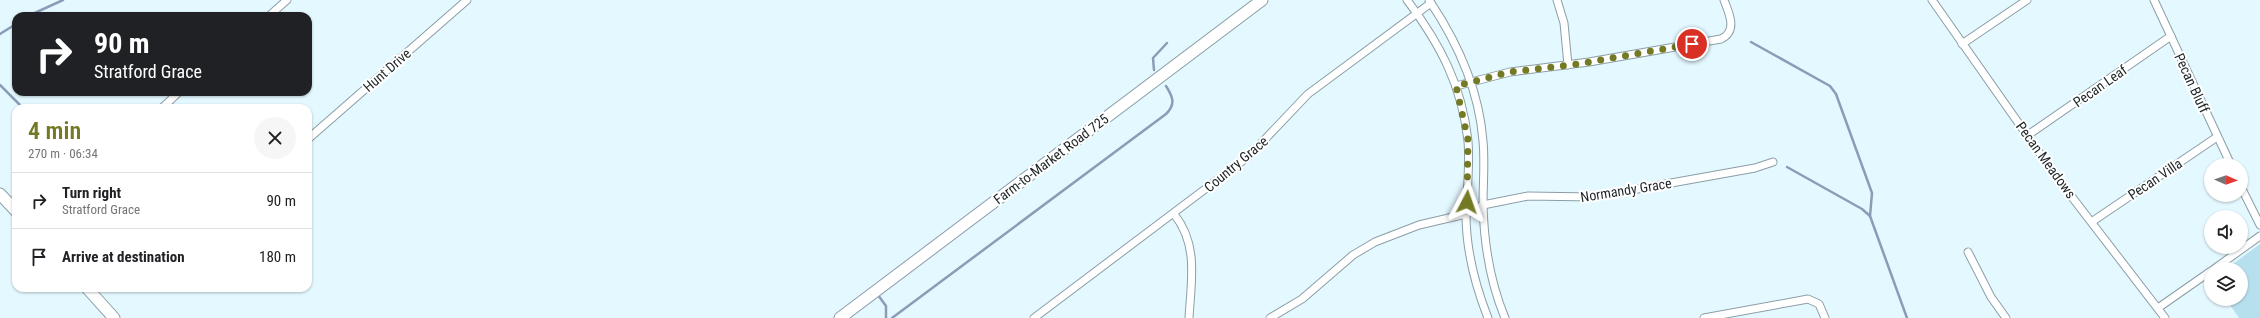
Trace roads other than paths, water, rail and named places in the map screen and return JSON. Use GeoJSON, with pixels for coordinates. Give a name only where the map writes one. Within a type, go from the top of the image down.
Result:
{"type":"FeatureCollection","features":[{"type":"Feature","properties":{"kind":"street"},"geometry":{"type":"LineString","coordinates":[[274,12],[287,0]]}},
{"type":"Feature","properties":{"kind":"street","name":"Hunt Drive"},"geometry":{"type":"LineString","coordinates":[[312,136],[467,0]]}},
{"type":"Feature","properties":{"kind":"street","name":"Farm-to-Market Road 725"},"geometry":{"type":"LineString","coordinates":[[840,318],[1262,0]]}},
{"type":"Feature","properties":{"kind":"street"},"geometry":{"type":"LineString","coordinates":[[1407,0],[1442,51],[1456,86],[1468,140],[1466,214],[1471,261],[1478,289],[1488,318]]}},
{"type":"Feature","properties":{"kind":"street"},"geometry":{"type":"LineString","coordinates":[[1557,0],[1564,23],[1568,65]]}},
{"type":"Feature","properties":{"kind":"street"},"geometry":{"type":"LineString","coordinates":[[1456,86],[1510,72],[1568,65],[1721,39],[1730,31],[1732,24],[1724,0]]}},
{"type":"Feature","properties":{"kind":"street","name":"Pecan Meadows"},"geometry":{"type":"LineString","coordinates":[[1932,0],[2055,175],[2093,221],[2165,318]]}},
{"type":"Feature","properties":{"kind":"street"},"geometry":{"type":"LineString","coordinates":[[1962,44],[2027,0]]}},
{"type":"Feature","properties":{"kind":"street","name":"Pecan Bluff"},"geometry":{"type":"LineString","coordinates":[[2154,0],[2228,158]]}},
{"type":"Feature","properties":{"kind":"street"},"geometry":{"type":"LineString","coordinates":[[1430,2],[1456,44],[1471,81],[1483,141],[1483,205],[1490,268],[1505,318]]}},
{"type":"Feature","properties":{"kind":"street","name":"Country Grace"},"geometry":{"type":"LineString","coordinates":[[1034,318],[1174,214],[1258,148],[1308,94],[1417,14],[1430,2]]}},
{"type":"Feature","properties":{"kind":"street","name":"Pecan Leaf"},"geometry":{"type":"LineString","coordinates":[[2028,136],[2171,36]]}},
{"type":"Feature","properties":{"kind":"street"},"geometry":{"type":"LineString","coordinates":[[166,104],[176,96]]}},
{"type":"Feature","properties":{"kind":"street","name":"Pecan Villa"},"geometry":{"type":"LineString","coordinates":[[2093,221],[2217,137]]}},
{"type":"Feature","properties":{"kind":"street","name":"Normandy Grace"},"geometry":{"type":"LineString","coordinates":[[1270,318],[1302,299],[1339,266],[1363,248],[1407,229],[1466,214],[1483,205],[1528,196],[1593,197],[1755,168],[1773,162]]}},
{"type":"Feature","properties":{"kind":"street"},"geometry":{"type":"LineString","coordinates":[[0,194],[12,207]]}},
{"type":"Feature","properties":{"kind":"street"},"geometry":{"type":"LineString","coordinates":[[2248,201],[2260,225]]}},
{"type":"Feature","properties":{"kind":"street"},"geometry":{"type":"LineString","coordinates":[[1174,214],[1187,233],[1190,248],[1192,275],[1189,318]]}},
{"type":"Feature","properties":{"kind":"street"},"geometry":{"type":"LineString","coordinates":[[2224,262],[2260,236]]}},
{"type":"Feature","properties":{"kind":"street"},"geometry":{"type":"LineString","coordinates":[[1968,252],[1991,297],[2006,318]]}},
{"type":"Feature","properties":{"kind":"street"},"geometry":{"type":"LineString","coordinates":[[2158,308],[2204,276]]}},
{"type":"Feature","properties":{"kind":"street"},"geometry":{"type":"LineString","coordinates":[[91,292],[114,318]]}},
{"type":"Feature","properties":{"kind":"street"},"geometry":{"type":"LineString","coordinates":[[1704,318],[1803,300],[1815,302],[1822,308],[1825,318]]}},
{"type":"Feature","properties":{"kind":"waterway"},"geometry":{"type":"LineString","coordinates":[[37,12],[63,0]]}},
{"type":"Feature","properties":{"kind":"waterway"},"geometry":{"type":"LineString","coordinates":[[0,34],[12,26]]}},
{"type":"Feature","properties":{"kind":"waterway"},"geometry":{"type":"LineString","coordinates":[[1751,42],[1830,86],[1836,94],[1872,193],[1870,216],[1907,318]]}},
{"type":"Feature","properties":{"kind":"waterway"},"geometry":{"type":"LineString","coordinates":[[1154,70],[1153,58],[1167,43]]}},
{"type":"Feature","properties":{"kind":"waterway"},"geometry":{"type":"LineString","coordinates":[[0,85],[19,104]]}},
{"type":"Feature","properties":{"kind":"waterway"},"geometry":{"type":"LineString","coordinates":[[892,318],[1166,114],[1172,104],[1172,97],[1166,86]]}},
{"type":"Feature","properties":{"kind":"waterway"},"geometry":{"type":"LineString","coordinates":[[1787,167],[1862,209],[1870,216]]}},
{"type":"Feature","properties":{"kind":"waterway"},"geometry":{"type":"LineString","coordinates":[[878,295],[886,306],[886,318]]}}]}
